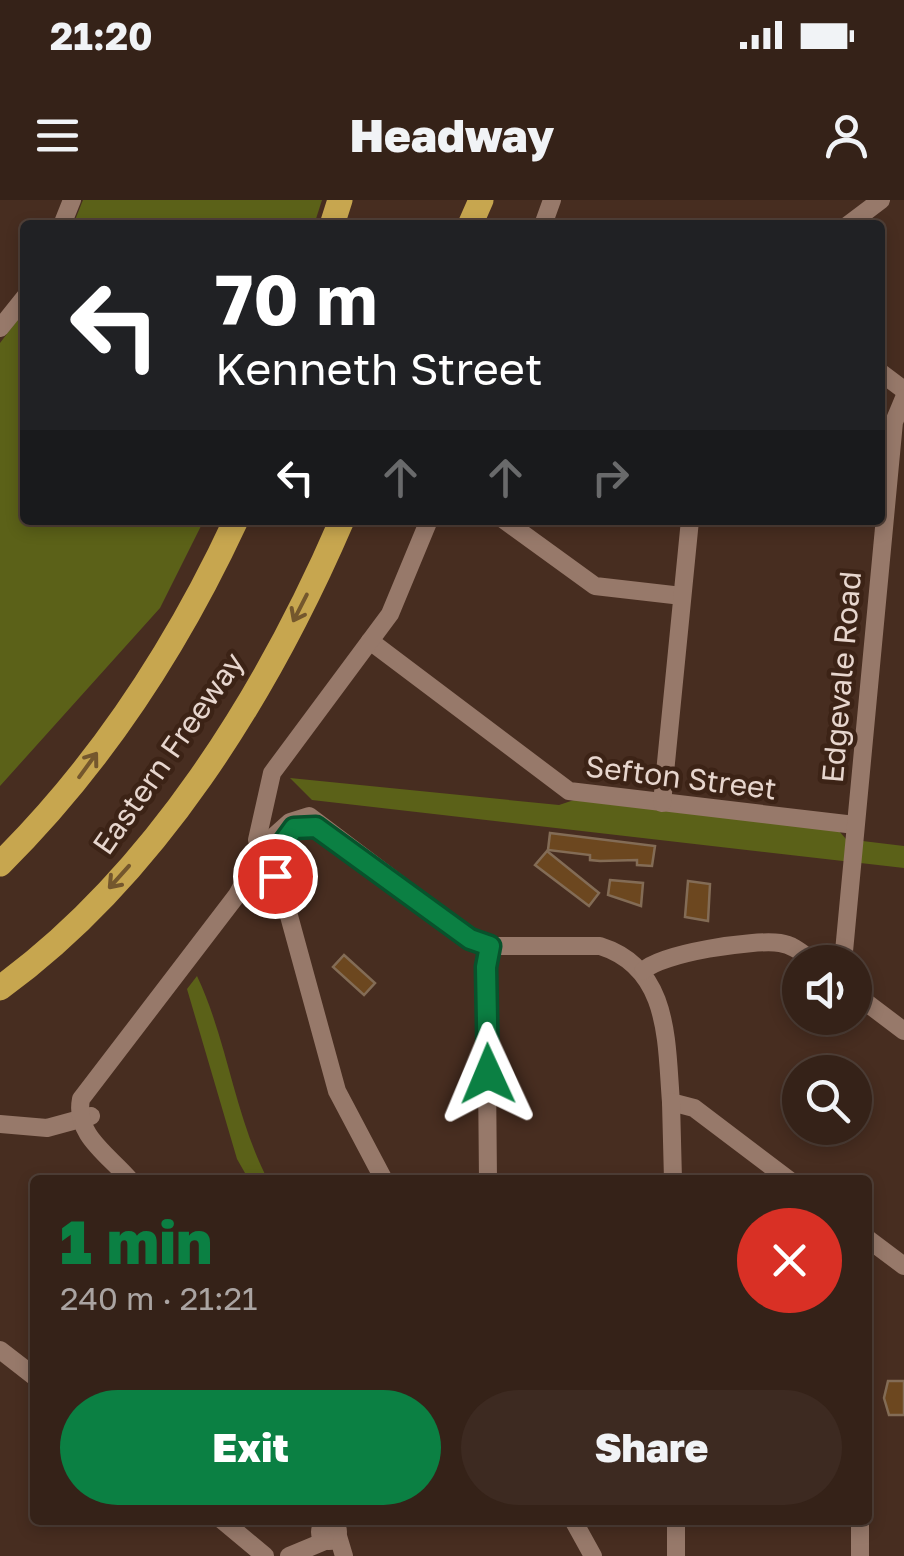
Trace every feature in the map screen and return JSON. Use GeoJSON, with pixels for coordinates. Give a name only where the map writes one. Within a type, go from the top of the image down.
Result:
{"type":"FeatureCollection","features":[{"type":"Feature","properties":{"kind":"highway","name":"Eastern Freeway"},"geometry":{"type":"LineString","coordinates":[[0,864],[82,775],[154,673],[233,525]]}},
{"type":"Feature","properties":{"kind":"highway","name":"Eastern Freeway"},"geometry":{"type":"LineString","coordinates":[[0,988],[31,966],[122,875],[194,783],[280,647],[340,525]]}},
{"type":"Feature","properties":{"kind":"street"},"geometry":{"type":"LineString","coordinates":[[855,220],[881,200]]}},
{"type":"Feature","properties":{"kind":"street"},"geometry":{"type":"LineString","coordinates":[[0,328],[20,304]]}},
{"type":"Feature","properties":{"kind":"street","name":"Edgevale Road"},"geometry":{"type":"LineString","coordinates":[[885,515],[894,422],[904,398]]}},
{"type":"Feature","properties":{"kind":"street"},"geometry":{"type":"LineString","coordinates":[[381,1175],[336,1091],[282,891],[267,852],[268,781],[396,604],[426,525]]}},
{"type":"Feature","properties":{"kind":"street"},"geometry":{"type":"LineString","coordinates":[[511,525],[596,586],[682,596]]}},
{"type":"Feature","properties":{"kind":"street"},"geometry":{"type":"LineString","coordinates":[[662,803],[689,525]]}},
{"type":"Feature","properties":{"kind":"street","name":"Edgevale Road"},"geometry":{"type":"LineString","coordinates":[[844,945],[884,525]]}},
{"type":"Feature","properties":{"kind":"street","name":"Sefton Street"},"geometry":{"type":"LineString","coordinates":[[370,640],[564,789],[855,825]]}},
{"type":"Feature","properties":{"kind":"street"},"geometry":{"type":"LineString","coordinates":[[237,895],[254,881],[267,852],[280,761]]}},
{"type":"Feature","properties":{"kind":"street"},"geometry":{"type":"LineString","coordinates":[[272,798],[280,812],[297,818],[310,816],[470,939],[490,946],[600,946],[643,971],[658,1000],[671,1102],[673,1175]]}},
{"type":"Feature","properties":{"kind":"street"},"geometry":{"type":"LineString","coordinates":[[126,1175],[108,1155],[86,1118],[106,1064],[297,818]]}},
{"type":"Feature","properties":{"kind":"street"},"geometry":{"type":"LineString","coordinates":[[267,852],[298,826],[328,832]]}},
{"type":"Feature","properties":{"kind":"street"},"geometry":{"type":"LineString","coordinates":[[254,881],[282,891]]}},
{"type":"Feature","properties":{"kind":"street"},"geometry":{"type":"LineString","coordinates":[[643,971],[664,958],[782,945]]}},
{"type":"Feature","properties":{"kind":"street"},"geometry":{"type":"LineString","coordinates":[[488,1175],[486,967],[490,946]]}},
{"type":"Feature","properties":{"kind":"street"},"geometry":{"type":"LineString","coordinates":[[872,1007],[904,1031]]}},
{"type":"Feature","properties":{"kind":"street"},"geometry":{"type":"LineString","coordinates":[[671,1102],[694,1108],[782,1175]]}},
{"type":"Feature","properties":{"kind":"street"},"geometry":{"type":"LineString","coordinates":[[0,1124],[47,1128],[86,1118]]}},
{"type":"Feature","properties":{"kind":"street"},"geometry":{"type":"LineString","coordinates":[[872,1242],[904,1266]]}},
{"type":"Feature","properties":{"kind":"street"},"geometry":{"type":"LineString","coordinates":[[0,1350],[30,1372]]}},
{"type":"Feature","properties":{"kind":"street"},"geometry":{"type":"LineString","coordinates":[[228,1525],[265,1556]]}},
{"type":"Feature","properties":{"kind":"street"},"geometry":{"type":"LineString","coordinates":[[576,1525],[593,1556]]}},
{"type":"Feature","properties":{"kind":"street"},"geometry":{"type":"LineString","coordinates":[[676,1525],[676,1556]]}},
{"type":"Feature","properties":{"kind":"street"},"geometry":{"type":"LineString","coordinates":[[860,1525],[860,1556]]}},
{"type":"Feature","properties":{"kind":"street"},"geometry":{"type":"LineString","coordinates":[[293,1554],[331,1533]]}},
{"type":"Feature","properties":{"kind":"street"},"geometry":{"type":"LineString","coordinates":[[250,1542],[275,1556]]}},
{"type":"Feature","properties":{"kind":"green space"},"geometry":{"type":"Polygon","coordinates":[[[83,200],[322,200],[316,220],[75,220],[83,200]]]}},
{"type":"Feature","properties":{"kind":"green space"},"geometry":{"type":"Polygon","coordinates":[[[20,317],[20,525],[202,525],[160,608],[0,786],[0,343],[20,317]]]}},
{"type":"Feature","properties":{"kind":"green space"},"geometry":{"type":"Polygon","coordinates":[[[290,778],[559,805],[574,800],[839,831],[846,839],[904,846],[904,868],[312,800],[290,778]]]}},
{"type":"Feature","properties":{"kind":"green space"},"geometry":{"type":"Polygon","coordinates":[[[197,976],[266,1175],[246,1175],[237,1159],[187,989],[197,976]]]}},
{"type":"Feature","properties":{"kind":"building"},"geometry":{"type":"Polygon","coordinates":[[[550,833],[655,846],[652,866],[637,865],[637,860],[590,860],[590,855],[548,850],[550,833]]]}},
{"type":"Feature","properties":{"kind":"building"},"geometry":{"type":"Polygon","coordinates":[[[547,851],[599,893],[589,906],[535,865],[547,851]]]}},
{"type":"Feature","properties":{"kind":"building"},"geometry":{"type":"Polygon","coordinates":[[[610,880],[643,883],[641,906],[608,895],[610,880]]]}},
{"type":"Feature","properties":{"kind":"building"},"geometry":{"type":"Polygon","coordinates":[[[688,881],[710,884],[708,921],[685,917],[688,881]]]}},
{"type":"Feature","properties":{"kind":"building"},"geometry":{"type":"Polygon","coordinates":[[[344,955],[375,983],[364,995],[333,967],[344,955]]]}},
{"type":"Feature","properties":{"kind":"building"},"geometry":{"type":"Polygon","coordinates":[[[888,1381],[904,1381],[904,1415],[889,1415],[884,1398],[888,1381]]]}},
{"type":"Feature","properties":{"kind":"route"},"geometry":{"type":"LineString","coordinates":[[275,876],[283,894],[278,850],[294,828],[310,825],[328,832],[470,939],[490,946],[486,967],[488,1074]]}}]}
